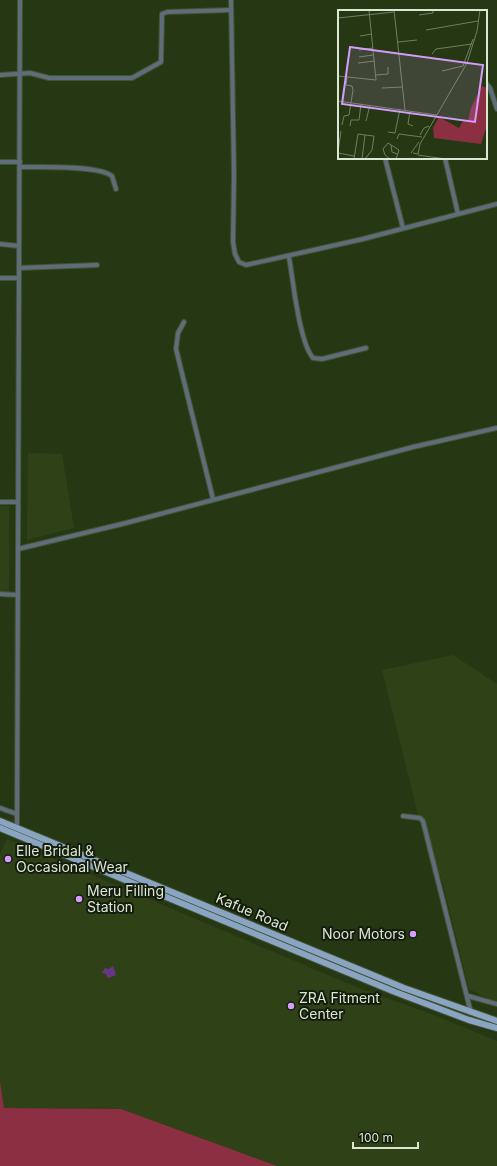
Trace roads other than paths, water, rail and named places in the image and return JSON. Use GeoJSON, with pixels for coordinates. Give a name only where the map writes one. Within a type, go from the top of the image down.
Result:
{"type":"FeatureCollection","features":[{"type":"Feature","properties":{"kind":"main road","name":"Kafue Road"},"geometry":{"type":"LineString","coordinates":[[0,821],[404,988],[497,1021]]}},
{"type":"Feature","properties":{"kind":"main road","name":"Kafue Road"},"geometry":{"type":"LineString","coordinates":[[0,828],[402,994],[468,1020],[497,1028]]}},
{"type":"Feature","properties":{"kind":"street"},"geometry":{"type":"LineString","coordinates":[[17,828],[20,0]]}},
{"type":"Feature","properties":{"kind":"street"},"geometry":{"type":"LineString","coordinates":[[231,0],[234,175],[232,242],[239,262],[246,265],[289,257],[497,204]]}},
{"type":"Feature","properties":{"kind":"street"},"geometry":{"type":"LineString","coordinates":[[0,75],[20,75],[30,73],[49,78],[132,78],[161,62],[162,14],[167,12],[231,10]]}},
{"type":"Feature","properties":{"kind":"street"},"geometry":{"type":"LineString","coordinates":[[487,84],[490,88],[497,109]]}},
{"type":"Feature","properties":{"kind":"street"},"geometry":{"type":"LineString","coordinates":[[385,159],[403,228]]}},
{"type":"Feature","properties":{"kind":"street"},"geometry":{"type":"LineString","coordinates":[[445,159],[458,214]]}},
{"type":"Feature","properties":{"kind":"street"},"geometry":{"type":"LineString","coordinates":[[0,162],[60,167],[105,173],[112,176],[116,189]]}},
{"type":"Feature","properties":{"kind":"street"},"geometry":{"type":"LineString","coordinates":[[0,244],[19,246]]}},
{"type":"Feature","properties":{"kind":"street"},"geometry":{"type":"LineString","coordinates":[[289,257],[296,303],[312,358],[322,359],[366,348]]}},
{"type":"Feature","properties":{"kind":"street"},"geometry":{"type":"LineString","coordinates":[[19,268],[97,265]]}},
{"type":"Feature","properties":{"kind":"street"},"geometry":{"type":"LineString","coordinates":[[0,278],[19,278]]}},
{"type":"Feature","properties":{"kind":"street"},"geometry":{"type":"LineString","coordinates":[[184,322],[178,333],[176,349],[213,500]]}},
{"type":"Feature","properties":{"kind":"street"},"geometry":{"type":"LineString","coordinates":[[18,549],[213,500],[413,447],[497,428]]}},
{"type":"Feature","properties":{"kind":"street"},"geometry":{"type":"LineString","coordinates":[[0,502],[18,502]]}},
{"type":"Feature","properties":{"kind":"street"},"geometry":{"type":"LineString","coordinates":[[0,594],[18,595]]}},
{"type":"Feature","properties":{"kind":"street"},"geometry":{"type":"LineString","coordinates":[[0,808],[17,814]]}},
{"type":"Feature","properties":{"kind":"street"},"geometry":{"type":"LineString","coordinates":[[403,816],[420,818],[423,821],[468,996],[471,1013]]}},
{"type":"Feature","properties":{"kind":"street"},"geometry":{"type":"LineString","coordinates":[[468,996],[497,1004]]}},
{"type":"Feature","properties":{"kind":"place","name":"Elle Bridal & Occasional Wear"},"geometry":{"type":"Point","coordinates":[8,859]}},
{"type":"Feature","properties":{"kind":"place","name":"Meru Filling Station"},"geometry":{"type":"Point","coordinates":[79,899]}},
{"type":"Feature","properties":{"kind":"place","name":"Noor Motors"},"geometry":{"type":"Point","coordinates":[413,934]}},
{"type":"Feature","properties":{"kind":"place","name":"ZRA Fitment Center"},"geometry":{"type":"Point","coordinates":[291,1006]}}]}
